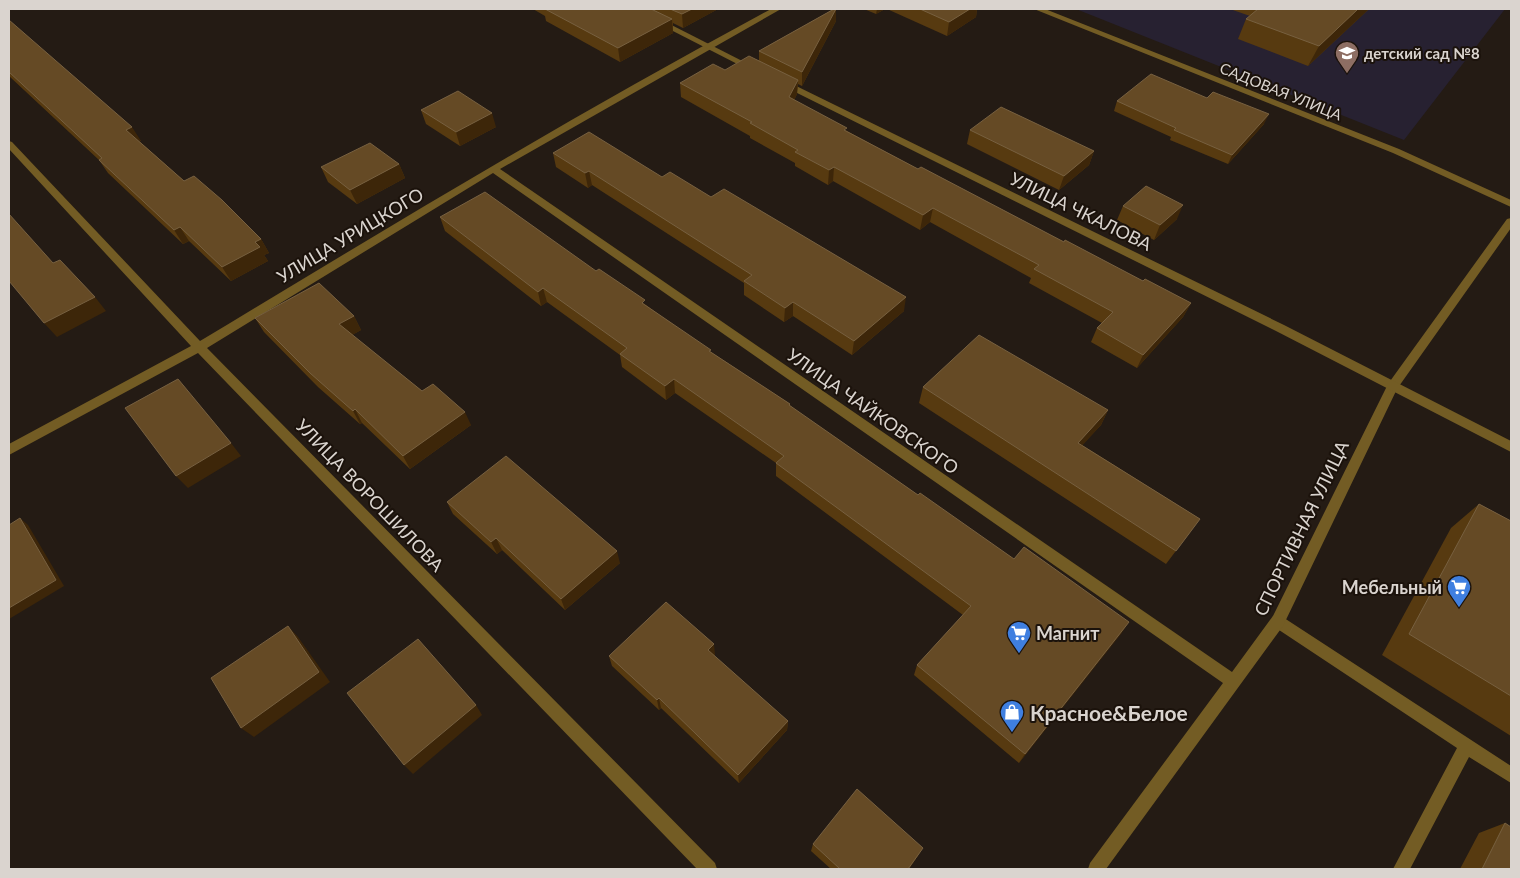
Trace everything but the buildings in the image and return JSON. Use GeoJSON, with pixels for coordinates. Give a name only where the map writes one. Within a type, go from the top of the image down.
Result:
{"type":"FeatureCollection","features":[{"type":"Feature","properties":{"kind":"street","name":"УЛИЦА ЧКАЛОВА"},"geometry":{"type":"LineString","coordinates":[[634,9],[1280,328],[1511,447]]}},
{"type":"Feature","properties":{"kind":"street","name":"УЛИЦА УРИЦКОГО"},"geometry":{"type":"LineString","coordinates":[[9,450],[199,347],[493,170],[708,46],[777,9]]}},
{"type":"Feature","properties":{"kind":"street","name":"САДОВАЯ УЛИЦА"},"geometry":{"type":"LineString","coordinates":[[1038,9],[1396,151],[1511,204]]}},
{"type":"Feature","properties":{"kind":"street","name":"УЛИЦА ВОРОШИЛОВА"},"geometry":{"type":"LineString","coordinates":[[9,144],[199,347],[709,869]]}},
{"type":"Feature","properties":{"kind":"street","name":"УЛИЦА ЧАЙКОВСКОГО"},"geometry":{"type":"LineString","coordinates":[[493,170],[1234,682]]}},
{"type":"Feature","properties":{"kind":"street","name":"СПОРТИВНАЯ УЛИЦА"},"geometry":{"type":"LineString","coordinates":[[1096,869],[1278,621],[1392,387],[1511,221]]}},
{"type":"Feature","properties":{"kind":"street"},"geometry":{"type":"LineString","coordinates":[[1278,621],[1511,775]]}},
{"type":"Feature","properties":{"kind":"street"},"geometry":{"type":"LineString","coordinates":[[1401,869],[1466,747]]}},
{"type":"Feature","properties":{"kind":"shaded area","name":"детский сад №8"},"geometry":{"type":"Polygon","coordinates":[[[1076,9],[1505,9],[1404,140],[1076,9]]]}},
{"type":"Feature","properties":{"kind":"place","name":"детский сад №8"},"geometry":{"type":"Point","coordinates":[1347,74]}},
{"type":"Feature","properties":{"kind":"place","name":"Мебельный"},"geometry":{"type":"Point","coordinates":[1459,608]}},
{"type":"Feature","properties":{"kind":"place","name":"Магнит"},"geometry":{"type":"Point","coordinates":[1019,654]}},
{"type":"Feature","properties":{"kind":"place","name":"Красное&Белое"},"geometry":{"type":"Point","coordinates":[1012,733]}}]}
